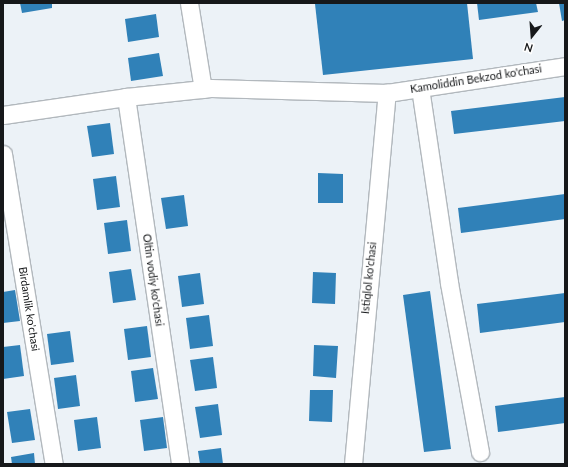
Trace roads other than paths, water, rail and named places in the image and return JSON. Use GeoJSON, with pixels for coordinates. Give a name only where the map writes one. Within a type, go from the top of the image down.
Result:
{"type":"FeatureCollection","features":[{"type":"Feature","properties":{"kind":"street"},"geometry":{"type":"LineString","coordinates":[[189,3],[203,89]]}},
{"type":"Feature","properties":{"kind":"street","name":"Kamoliddin Bekzod ko'chasi"},"geometry":{"type":"LineString","coordinates":[[3,115],[126,97],[203,89],[317,89],[387,93],[565,66]]}},
{"type":"Feature","properties":{"kind":"street"},"geometry":{"type":"LineString","coordinates":[[420,88],[449,283],[480,452]]}},
{"type":"Feature","properties":{"kind":"street","name":"Istiqlol ko'chasi"},"geometry":{"type":"LineString","coordinates":[[353,464],[387,93]]}},
{"type":"Feature","properties":{"kind":"street","name":"Oltin vodiy ko'chasi"},"geometry":{"type":"LineString","coordinates":[[126,97],[180,464]]}},
{"type":"Feature","properties":{"kind":"street","name":"Birdamlik ko'chasi"},"geometry":{"type":"LineString","coordinates":[[3,154],[54,464]]}}]}
